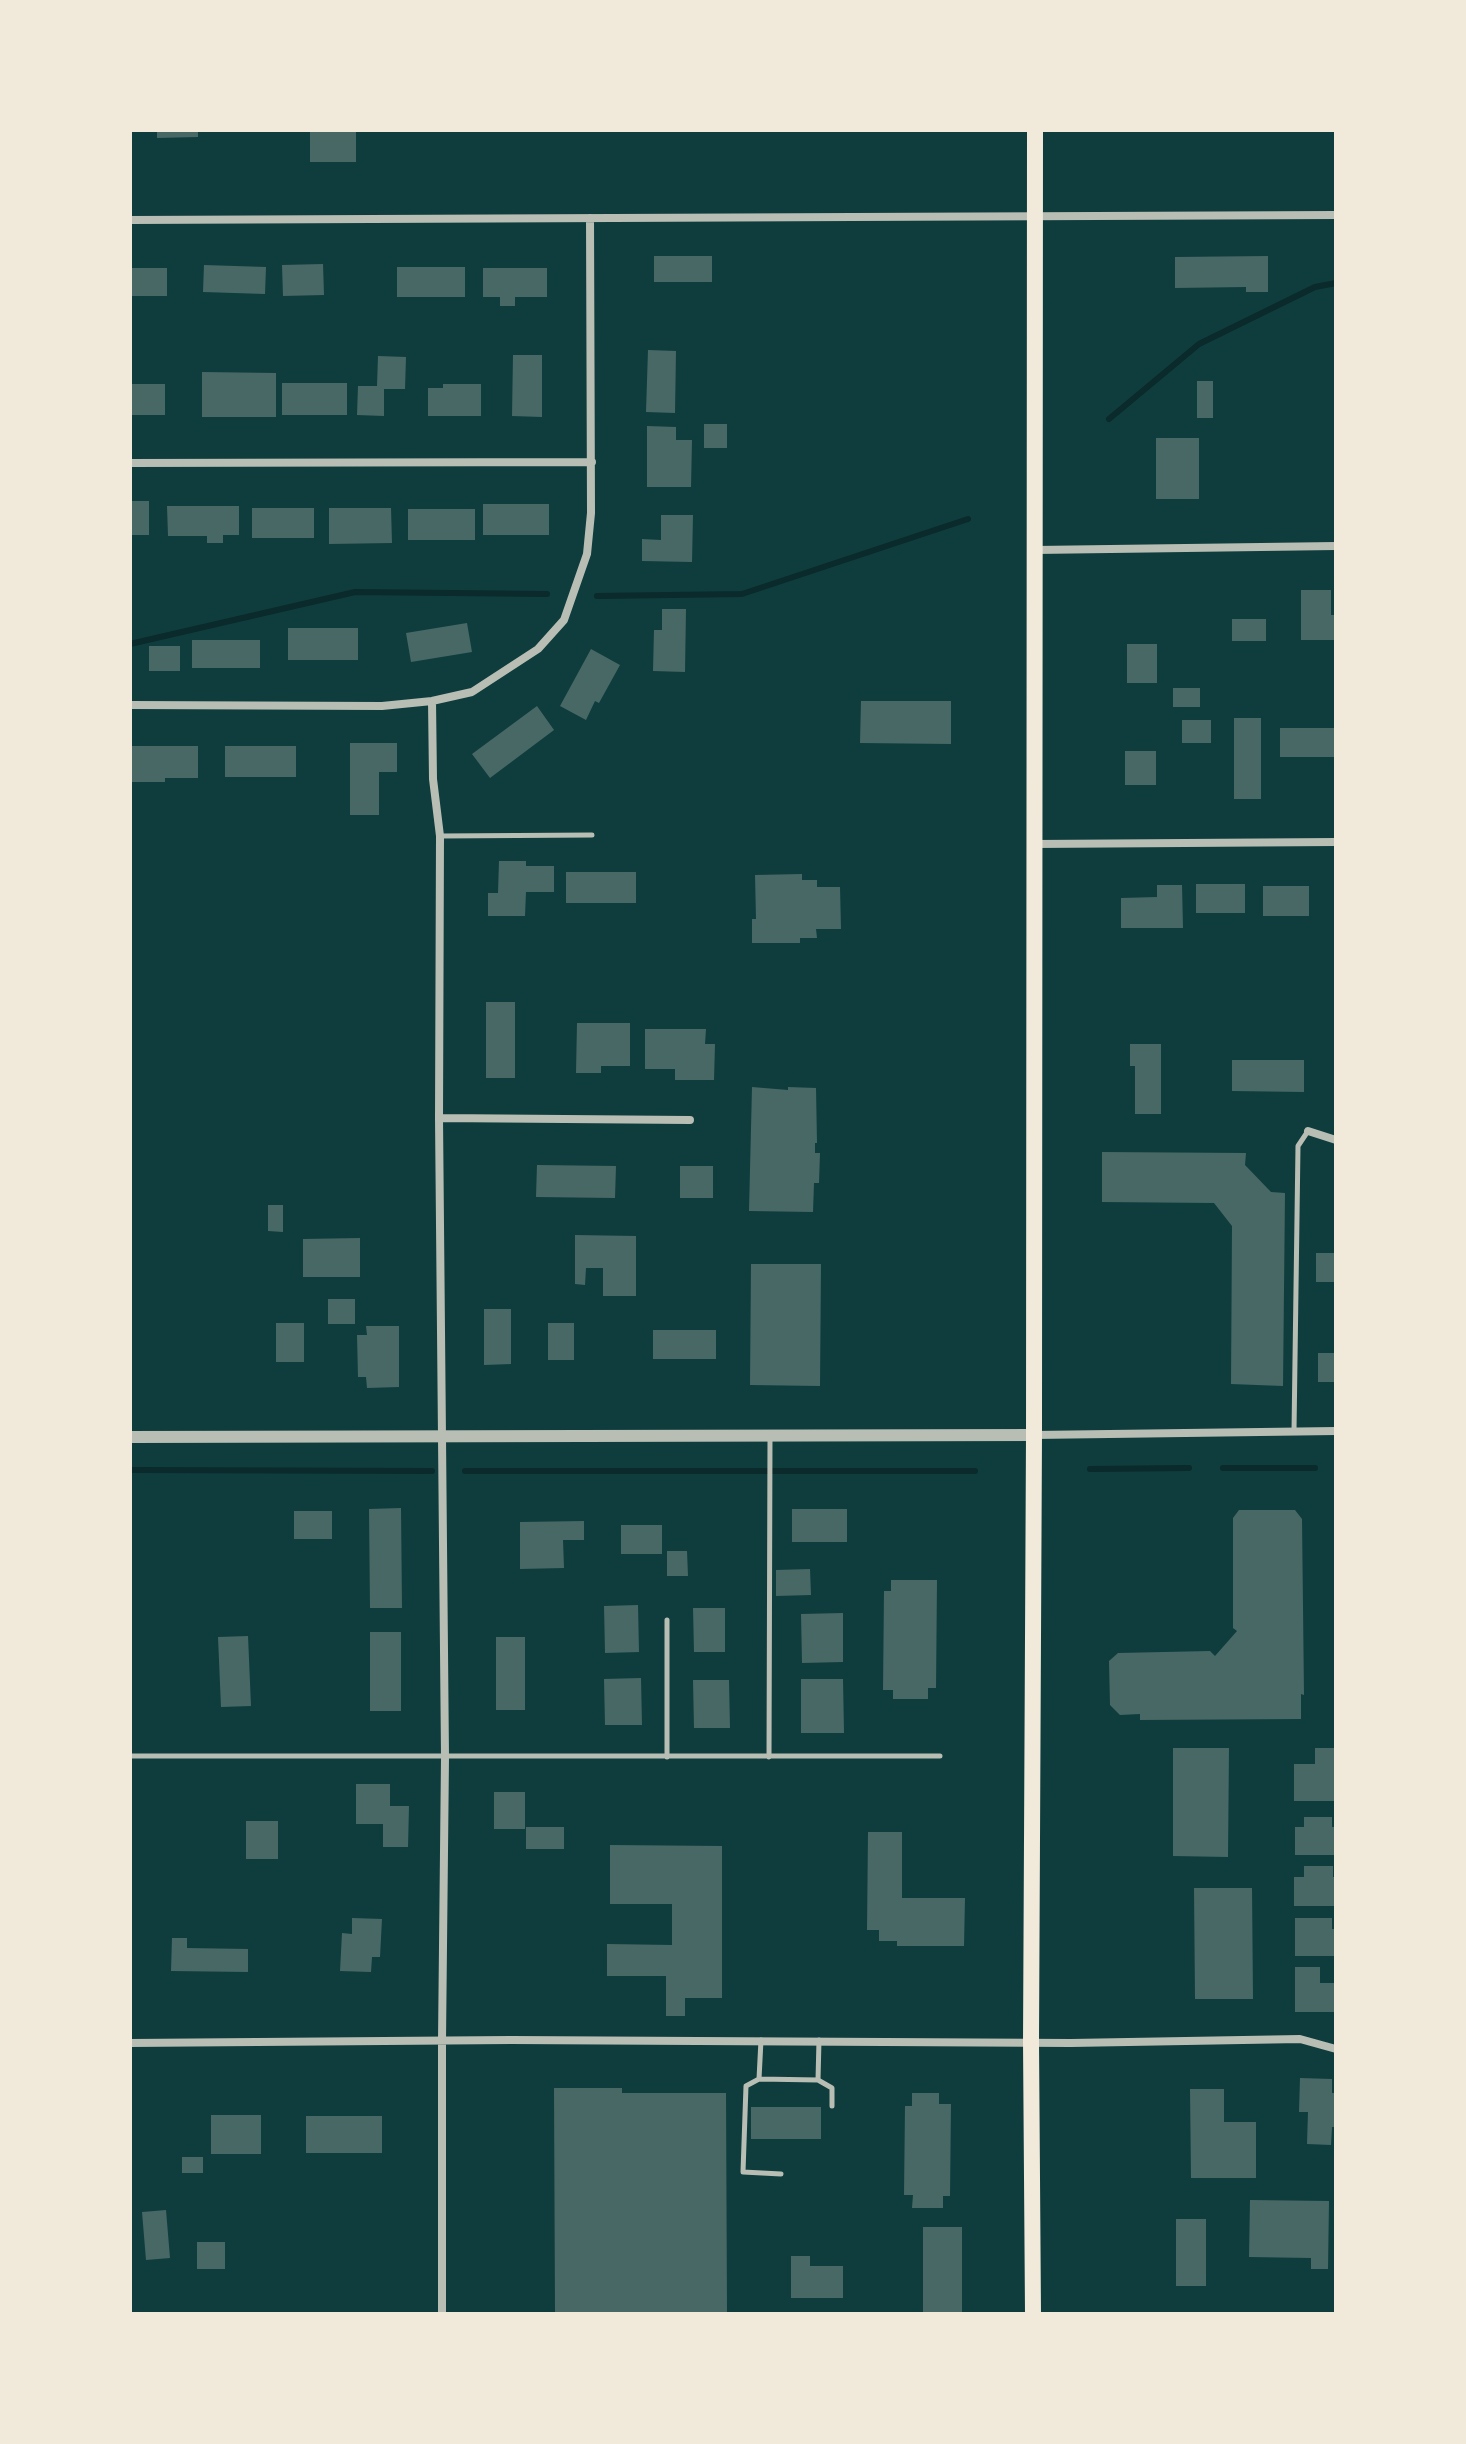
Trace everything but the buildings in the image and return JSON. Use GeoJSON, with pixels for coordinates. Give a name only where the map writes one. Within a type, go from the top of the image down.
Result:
{"type":"FeatureCollection","features":[{"type":"Feature","properties":{"kind":"highway"},"geometry":{"type":"LineString","coordinates":[[1033,2314],[1035,130]]}},
{"type":"Feature","properties":{"kind":"street"},"geometry":{"type":"LineString","coordinates":[[130,220],[1336,215]]}},
{"type":"Feature","properties":{"kind":"street"},"geometry":{"type":"LineString","coordinates":[[130,705],[382,706],[432,701],[472,692],[538,649],[564,620],[587,554],[592,462],[590,218]]}},
{"type":"Feature","properties":{"kind":"street"},"geometry":{"type":"LineString","coordinates":[[130,463],[592,462]]}},
{"type":"Feature","properties":{"kind":"street"},"geometry":{"type":"LineString","coordinates":[[1034,550],[1336,546]]}},
{"type":"Feature","properties":{"kind":"street"},"geometry":{"type":"LineString","coordinates":[[432,701],[433,779],[440,836],[439,1118],[445,1757],[442,2314]]}},
{"type":"Feature","properties":{"kind":"street"},"geometry":{"type":"LineString","coordinates":[[1034,844],[1336,842]]}},
{"type":"Feature","properties":{"kind":"street"},"geometry":{"type":"LineString","coordinates":[[439,1118],[690,1120]]}},
{"type":"Feature","properties":{"kind":"street"},"geometry":{"type":"LineString","coordinates":[[1308,1131],[1336,1140]]}},
{"type":"Feature","properties":{"kind":"street"},"geometry":{"type":"LineString","coordinates":[[130,1437],[1034,1435],[1336,1431]]}},
{"type":"Feature","properties":{"kind":"street"},"geometry":{"type":"LineString","coordinates":[[130,2043],[442,2040],[1152,2042],[1300,2039],[1336,2049]]}},
{"type":"Feature","properties":{"kind":"lane"},"geometry":{"type":"LineString","coordinates":[[440,836],[592,835]]}},
{"type":"Feature","properties":{"kind":"lane"},"geometry":{"type":"LineString","coordinates":[[1294,1431],[1298,1146],[1308,1131]]}},
{"type":"Feature","properties":{"kind":"lane"},"geometry":{"type":"LineString","coordinates":[[769,1757],[770,1434]]}},
{"type":"Feature","properties":{"kind":"lane"},"geometry":{"type":"LineString","coordinates":[[667,1620],[667,1757]]}},
{"type":"Feature","properties":{"kind":"lane"},"geometry":{"type":"LineString","coordinates":[[130,1756],[940,1756]]}},
{"type":"Feature","properties":{"kind":"lane"},"geometry":{"type":"LineString","coordinates":[[759,2079],[761,2040]]}},
{"type":"Feature","properties":{"kind":"lane"},"geometry":{"type":"LineString","coordinates":[[818,2080],[819,2040]]}},
{"type":"Feature","properties":{"kind":"lane"},"geometry":{"type":"LineString","coordinates":[[781,2174],[743,2172],[746,2086],[759,2079],[818,2080],[832,2088],[832,2106]]}},
{"type":"Feature","properties":{"kind":"waterway"},"geometry":{"type":"LineString","coordinates":[[1109,419],[1199,344],[1315,287],[1336,283]]}},
{"type":"Feature","properties":{"kind":"waterway"},"geometry":{"type":"LineString","coordinates":[[597,596],[742,594],[968,519]]}},
{"type":"Feature","properties":{"kind":"waterway"},"geometry":{"type":"LineString","coordinates":[[130,644],[355,592],[547,594]]}},
{"type":"Feature","properties":{"kind":"waterway"},"geometry":{"type":"LineString","coordinates":[[1090,1469],[1189,1468]]}},
{"type":"Feature","properties":{"kind":"waterway"},"geometry":{"type":"LineString","coordinates":[[1223,1468],[1315,1468]]}},
{"type":"Feature","properties":{"kind":"waterway"},"geometry":{"type":"LineString","coordinates":[[130,1470],[432,1471]]}},
{"type":"Feature","properties":{"kind":"waterway"},"geometry":{"type":"LineString","coordinates":[[465,1471],[975,1471]]}}]}
